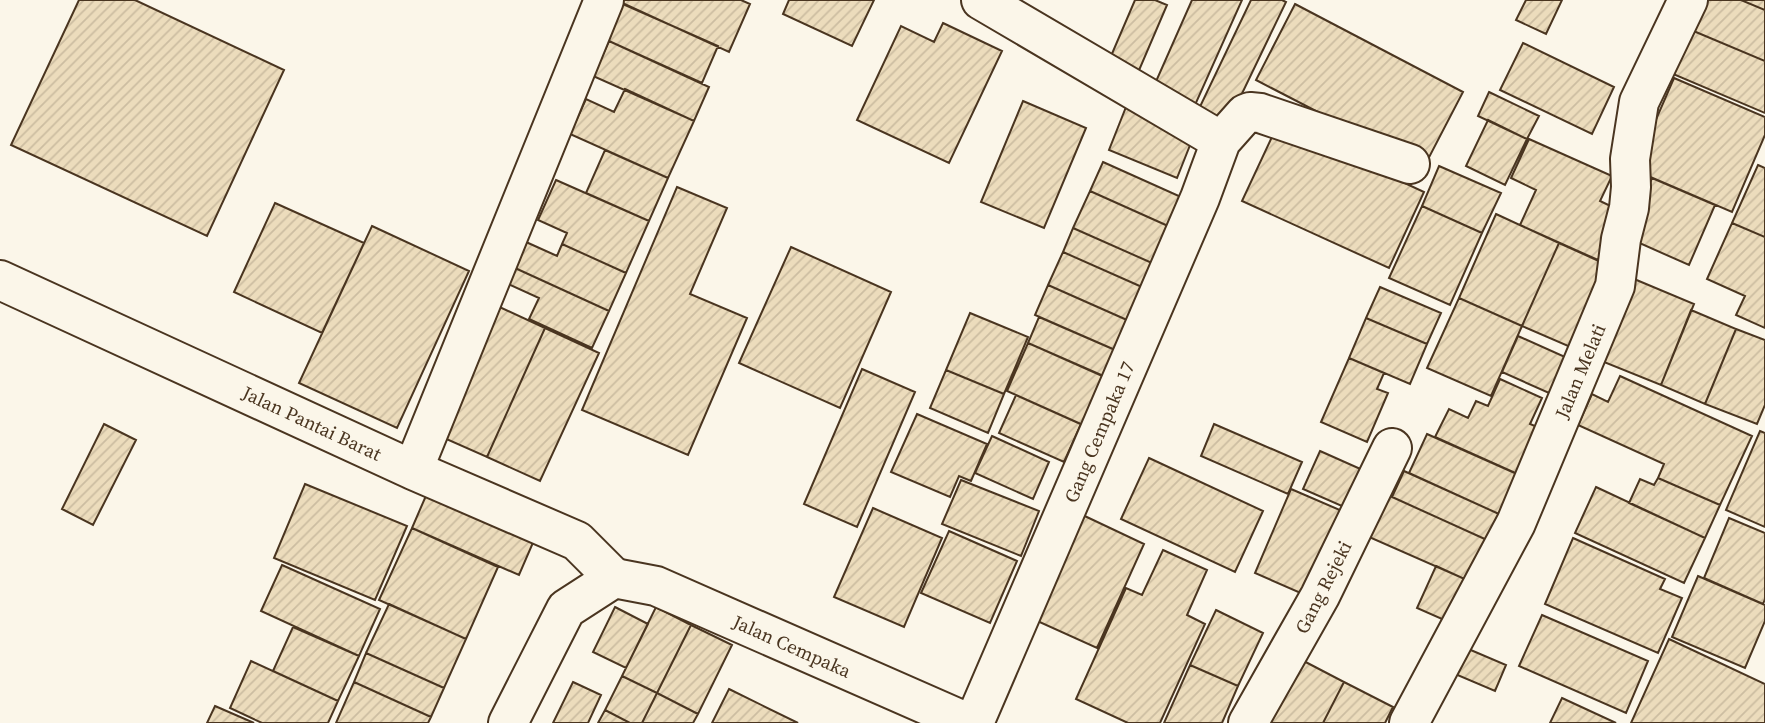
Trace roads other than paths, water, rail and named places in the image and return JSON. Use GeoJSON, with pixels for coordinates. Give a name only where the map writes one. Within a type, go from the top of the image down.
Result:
{"type":"FeatureCollection","features":[{"type":"Feature","properties":{"kind":"street"},"geometry":{"type":"LineString","coordinates":[[413,470],[604,0]]}},
{"type":"Feature","properties":{"kind":"street"},"geometry":{"type":"LineString","coordinates":[[981,0],[1221,141],[1245,114],[1260,113],[1410,164]]}},
{"type":"Feature","properties":{"kind":"street","name":"Jalan Melati"},"geometry":{"type":"LineString","coordinates":[[1409,723],[1516,523],[1615,286],[1621,239],[1629,208],[1630,159],[1639,102],[1688,0]]}},
{"type":"Feature","properties":{"kind":"street","name":"Gang Cempaka 17"},"geometry":{"type":"LineString","coordinates":[[954,720],[1194,211],[1221,141]]}},
{"type":"Feature","properties":{"kind":"street","name":"Jalan Pantai Barat"},"geometry":{"type":"LineString","coordinates":[[0,281],[413,470],[577,541],[614,578]]}},
{"type":"Feature","properties":{"kind":"street","name":"Gang Rejeki"},"geometry":{"type":"LineString","coordinates":[[1248,723],[1320,596],[1392,448]]}},
{"type":"Feature","properties":{"kind":"street"},"geometry":{"type":"LineString","coordinates":[[508,723],[566,609],[614,578]]}},
{"type":"Feature","properties":{"kind":"street","name":"Jalan Cempaka"},"geometry":{"type":"LineString","coordinates":[[614,578],[656,586],[954,720]]}}]}
